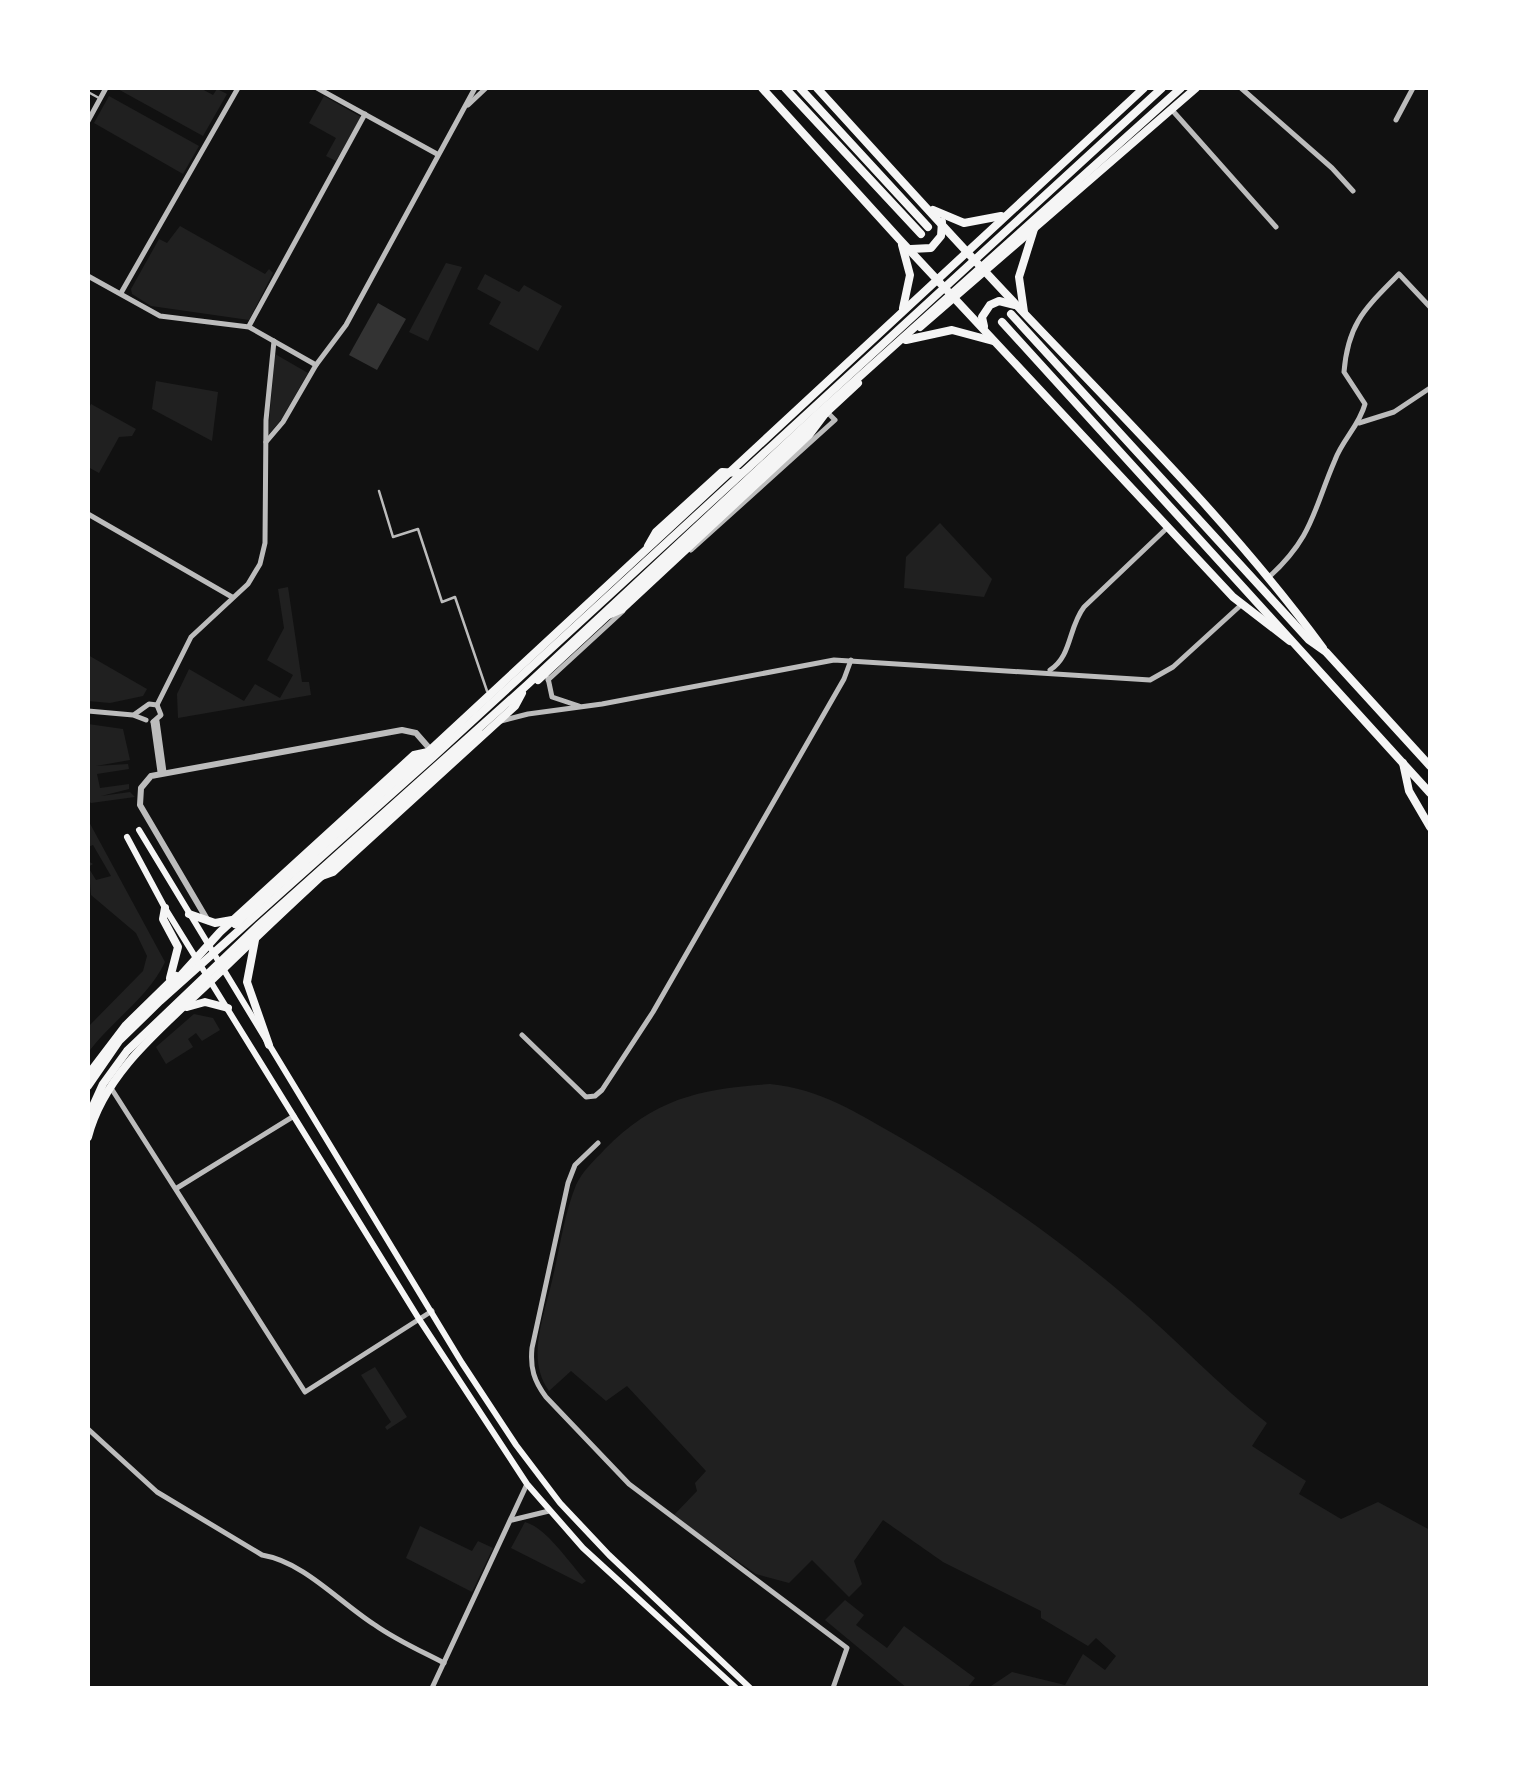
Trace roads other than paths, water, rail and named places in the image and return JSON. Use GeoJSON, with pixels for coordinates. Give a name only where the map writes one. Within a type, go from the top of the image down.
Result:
{"type":"FeatureCollection","features":[{"type":"Feature","properties":{"kind":"main road"},"geometry":{"type":"LineString","coordinates":[[762,88],[1241,604],[1298,648]]}},
{"type":"Feature","properties":{"kind":"main road"},"geometry":{"type":"LineString","coordinates":[[785,88],[924,231],[800,88]]}},
{"type":"Feature","properties":{"kind":"main road"},"geometry":{"type":"LineString","coordinates":[[817,88],[985,269],[1018,312],[1309,640],[1326,652]]}},
{"type":"Feature","properties":{"kind":"main road"},"geometry":{"type":"LineString","coordinates":[[88,1075],[113,1039],[168,984],[429,750],[1144,88]]}},
{"type":"Feature","properties":{"kind":"main road"},"geometry":{"type":"LineString","coordinates":[[88,1086],[119,1041],[160,1001],[448,744],[1162,88]]}},
{"type":"Feature","properties":{"kind":"main road"},"geometry":{"type":"LineString","coordinates":[[88,1117],[111,1072],[140,1038],[259,925],[602,618],[819,413],[1181,88]]}},
{"type":"Feature","properties":{"kind":"main road"},"geometry":{"type":"LineString","coordinates":[[88,1137],[96,1112],[140,1050],[256,935],[488,725],[548,676],[827,411],[1196,88]]}},
{"type":"Feature","properties":{"kind":"main road"},"geometry":{"type":"LineString","coordinates":[[928,207],[964,223],[988,221],[1010,213]]}},
{"type":"Feature","properties":{"kind":"main road"},"geometry":{"type":"LineString","coordinates":[[903,244],[922,251],[931,248],[941,236],[942,222]]}},
{"type":"Feature","properties":{"kind":"main road"},"geometry":{"type":"LineString","coordinates":[[1018,312],[1018,285],[1036,225]]}},
{"type":"Feature","properties":{"kind":"main road"},"geometry":{"type":"LineString","coordinates":[[901,313],[910,275],[903,244]]}},
{"type":"Feature","properties":{"kind":"main road"},"geometry":{"type":"LineString","coordinates":[[986,330],[982,317],[994,302],[1004,301],[1018,312],[1170,464],[1269,577],[1326,652],[1429,760]]}},
{"type":"Feature","properties":{"kind":"main road"},"geometry":{"type":"LineString","coordinates":[[1002,322],[1430,794]]}},
{"type":"Feature","properties":{"kind":"main road"},"geometry":{"type":"LineString","coordinates":[[906,340],[952,330],[998,342]]}},
{"type":"Feature","properties":{"kind":"main road"},"geometry":{"type":"LineString","coordinates":[[602,618],[622,610],[810,435],[827,411]]}},
{"type":"Feature","properties":{"kind":"main road"},"geometry":{"type":"LineString","coordinates":[[648,546],[656,532],[722,472],[739,474]]}},
{"type":"Feature","properties":{"kind":"main road"},"geometry":{"type":"LineString","coordinates":[[319,876],[333,872],[515,706],[527,685]]}},
{"type":"Feature","properties":{"kind":"main road"},"geometry":{"type":"LineString","coordinates":[[160,1001],[169,985],[212,940],[414,755],[429,750]]}},
{"type":"Feature","properties":{"kind":"main road"},"geometry":{"type":"LineString","coordinates":[[1403,764],[1409,791],[1430,827]]}},
{"type":"Feature","properties":{"kind":"main road"},"geometry":{"type":"LineString","coordinates":[[138,830],[499,1420],[560,1503],[750,1688]]}},
{"type":"Feature","properties":{"kind":"main road"},"geometry":{"type":"LineString","coordinates":[[127,837],[196,958],[419,1319],[527,1484],[584,1548],[736,1688]]}},
{"type":"Feature","properties":{"kind":"main road"},"geometry":{"type":"LineString","coordinates":[[166,908],[163,920],[178,947],[168,984]]}},
{"type":"Feature","properties":{"kind":"main road"},"geometry":{"type":"LineString","coordinates":[[189,914],[222,923],[241,918]]}},
{"type":"Feature","properties":{"kind":"main road"},"geometry":{"type":"LineString","coordinates":[[256,935],[247,982],[270,1045]]}},
{"type":"Feature","properties":{"kind":"main road"},"geometry":{"type":"LineString","coordinates":[[183,1009],[205,1002],[228,1008]]}},
{"type":"Feature","properties":{"kind":"street"},"geometry":{"type":"LineString","coordinates":[[88,122],[106,88]]}},
{"type":"Feature","properties":{"kind":"street"},"geometry":{"type":"LineString","coordinates":[[120,294],[238,88]]}},
{"type":"Feature","properties":{"kind":"street"},"geometry":{"type":"LineString","coordinates":[[318,88],[438,155]]}},
{"type":"Feature","properties":{"kind":"street"},"geometry":{"type":"LineString","coordinates":[[266,442],[346,324],[475,88]]}},
{"type":"Feature","properties":{"kind":"street"},"geometry":{"type":"LineString","coordinates":[[460,115],[486,88]]}},
{"type":"Feature","properties":{"kind":"street"},"geometry":{"type":"LineString","coordinates":[[1241,88],[1332,168],[1352,191]]}},
{"type":"Feature","properties":{"kind":"street"},"geometry":{"type":"LineString","coordinates":[[1396,120],[1413,88]]}},
{"type":"Feature","properties":{"kind":"street"},"geometry":{"type":"LineString","coordinates":[[1172,110],[1276,227]]}},
{"type":"Feature","properties":{"kind":"street"},"geometry":{"type":"LineString","coordinates":[[248,327],[365,114]]}},
{"type":"Feature","properties":{"kind":"street"},"geometry":{"type":"LineString","coordinates":[[1360,423],[1365,404],[1344,372],[1353,326],[1368,304],[1399,274],[1430,307]]}},
{"type":"Feature","properties":{"kind":"street"},"geometry":{"type":"LineString","coordinates":[[88,276],[160,316],[248,327],[316,365]]}},
{"type":"Feature","properties":{"kind":"street"},"geometry":{"type":"LineString","coordinates":[[152,721],[161,715],[157,705],[191,637],[255,575],[264,548],[266,442],[274,341]]}},
{"type":"Feature","properties":{"kind":"street"},"geometry":{"type":"LineString","coordinates":[[1269,577],[1287,561],[1308,532],[1347,436],[1360,423],[1394,412],[1430,388]]}},
{"type":"Feature","properties":{"kind":"street"},"geometry":{"type":"LineString","coordinates":[[88,514],[233,598]]}},
{"type":"Feature","properties":{"kind":"street"},"geometry":{"type":"LineString","coordinates":[[1048,672],[1064,658],[1074,621],[1084,607],[1168,527]]}},
{"type":"Feature","properties":{"kind":"street"},"geometry":{"type":"LineString","coordinates":[[488,725],[528,714],[825,660],[1150,680],[1173,667],[1241,604]]}},
{"type":"Feature","properties":{"kind":"street"},"geometry":{"type":"LineString","coordinates":[[522,1034],[586,1097],[595,1096],[605,1086],[653,1012],[844,679],[851,660]]}},
{"type":"Feature","properties":{"kind":"street"},"geometry":{"type":"LineString","coordinates":[[548,676],[548,691],[554,698],[582,707]]}},
{"type":"Feature","properties":{"kind":"street"},"geometry":{"type":"LineString","coordinates":[[88,711],[133,714],[143,712],[149,704],[157,705]]}},
{"type":"Feature","properties":{"kind":"street"},"geometry":{"type":"LineString","coordinates":[[143,712],[152,721],[162,772]]}},
{"type":"Feature","properties":{"kind":"street"},"geometry":{"type":"LineString","coordinates":[[133,714],[152,721]]}},
{"type":"Feature","properties":{"kind":"street"},"geometry":{"type":"LineString","coordinates":[[208,921],[140,805],[143,784],[162,772],[402,730],[416,734],[429,750]]}},
{"type":"Feature","properties":{"kind":"street"},"geometry":{"type":"LineString","coordinates":[[111,1088],[305,1392],[432,1312]]}},
{"type":"Feature","properties":{"kind":"street"},"geometry":{"type":"LineString","coordinates":[[176,1188],[294,1116]]}},
{"type":"Feature","properties":{"kind":"street"},"geometry":{"type":"LineString","coordinates":[[598,1143],[574,1165],[568,1183],[532,1348],[530,1362],[535,1381],[629,1484],[848,1648],[833,1688]]}},
{"type":"Feature","properties":{"kind":"street"},"geometry":{"type":"LineString","coordinates":[[88,1429],[163,1496],[262,1555],[276,1557],[297,1569],[375,1626],[444,1662]]}},
{"type":"Feature","properties":{"kind":"street"},"geometry":{"type":"LineString","coordinates":[[432,1688],[527,1484]]}},
{"type":"Feature","properties":{"kind":"street"},"geometry":{"type":"LineString","coordinates":[[512,1520],[549,1511]]}},
{"type":"Feature","properties":{"kind":"lane"},"geometry":{"type":"LineString","coordinates":[[88,92],[100,99]]}},
{"type":"Feature","properties":{"kind":"lane"},"geometry":{"type":"LineString","coordinates":[[379,491],[394,537],[418,529],[442,602],[455,597],[489,694]]}}]}
